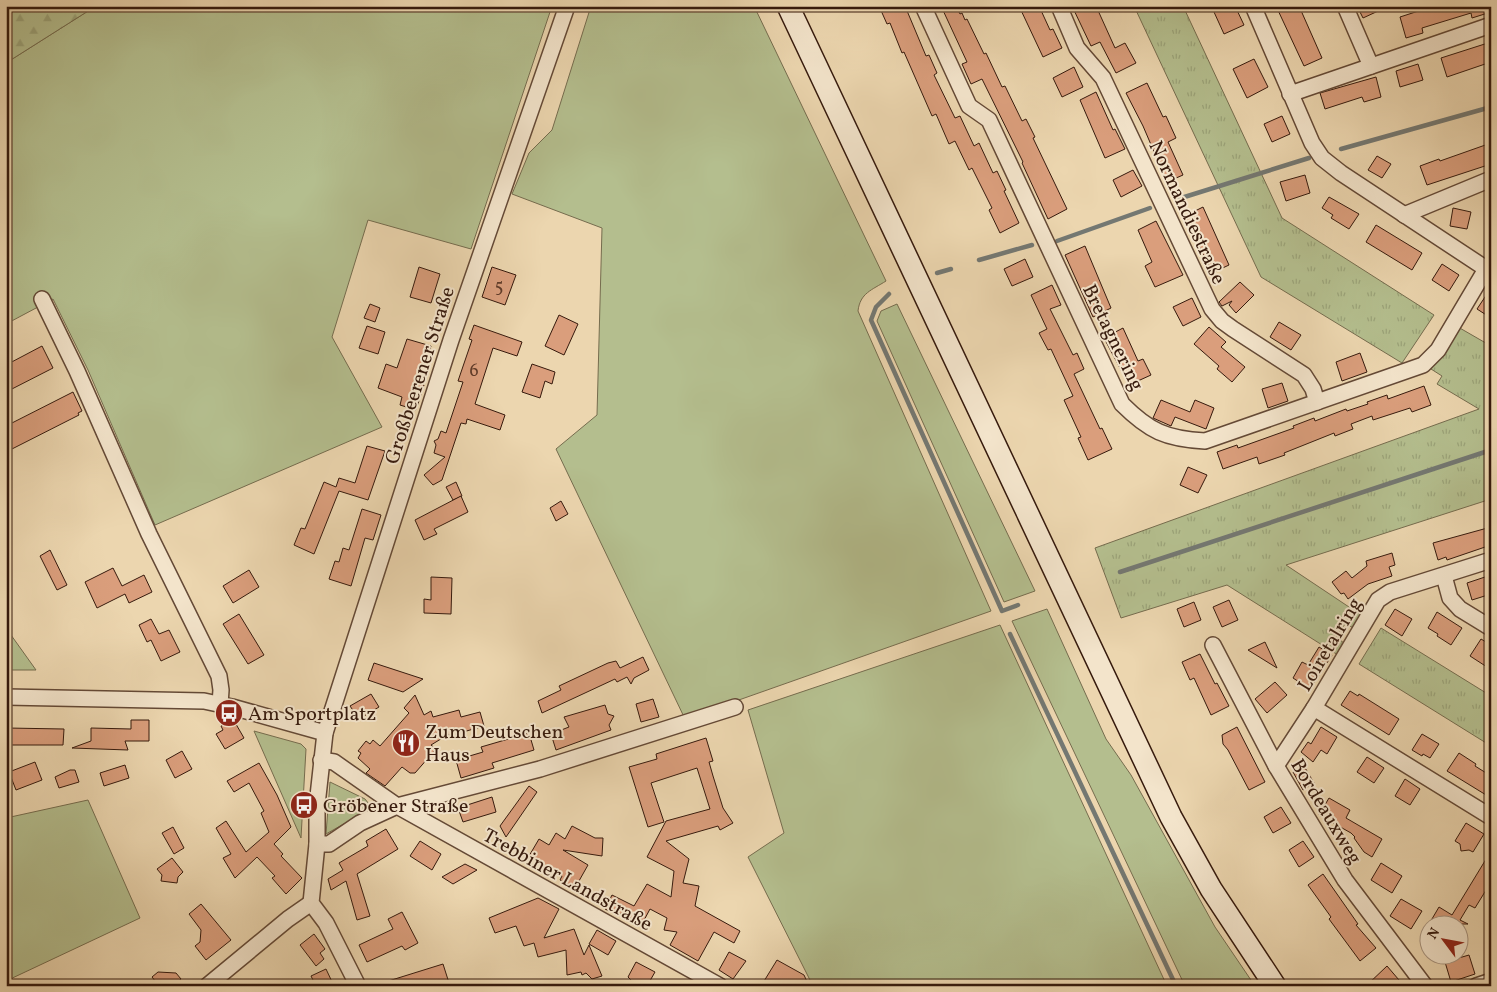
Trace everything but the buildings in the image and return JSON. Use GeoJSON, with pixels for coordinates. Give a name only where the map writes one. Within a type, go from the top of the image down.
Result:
{"type":"FeatureCollection","features":[{"type":"Feature","properties":{"kind":"main road"},"geometry":{"type":"LineString","coordinates":[[788,6],[1171,817],[1211,889],[1275,986]]}},
{"type":"Feature","properties":{"kind":"street","name":"Großbeerener Straße"},"geometry":{"type":"LineString","coordinates":[[322,760],[324,733],[451,340],[567,6]]}},
{"type":"Feature","properties":{"kind":"street","name":"Bretagnering"},"geometry":{"type":"LineString","coordinates":[[923,6],[969,106],[989,120],[1122,404],[1137,419],[1164,435],[1184,440],[1205,441],[1423,365],[1438,350],[1488,270]]}},
{"type":"Feature","properties":{"kind":"street","name":"Normandiestraße"},"geometry":{"type":"LineString","coordinates":[[1059,6],[1077,48],[1103,78],[1212,309],[1222,321],[1233,329],[1304,375],[1313,389],[1317,402]]}},
{"type":"Feature","properties":{"kind":"street"},"geometry":{"type":"LineString","coordinates":[[1253,6],[1290,94],[1312,142],[1322,158],[1488,270]]}},
{"type":"Feature","properties":{"kind":"street"},"geometry":{"type":"LineString","coordinates":[[1345,6],[1371,66]]}},
{"type":"Feature","properties":{"kind":"street"},"geometry":{"type":"LineString","coordinates":[[1290,94],[1491,25]]}},
{"type":"Feature","properties":{"kind":"street"},"geometry":{"type":"LineString","coordinates":[[1404,215],[1491,179]]}},
{"type":"Feature","properties":{"kind":"street"},"geometry":{"type":"LineString","coordinates":[[42,299],[77,371],[149,534],[219,676],[222,690],[220,704]]}},
{"type":"Feature","properties":{"kind":"street","name":"Loiretalring"},"geometry":{"type":"LineString","coordinates":[[1276,766],[1314,708],[1378,600],[1390,592],[1491,560]]}},
{"type":"Feature","properties":{"kind":"street"},"geometry":{"type":"LineString","coordinates":[[1444,576],[1450,598],[1460,609],[1491,628]]}},
{"type":"Feature","properties":{"kind":"street","name":"Bordeauxweg"},"geometry":{"type":"LineString","coordinates":[[1213,645],[1276,766],[1345,880],[1425,986]]}},
{"type":"Feature","properties":{"kind":"street"},"geometry":{"type":"LineString","coordinates":[[6,697],[204,701],[324,733]]}},
{"type":"Feature","properties":{"kind":"street"},"geometry":{"type":"LineString","coordinates":[[316,844],[329,844],[360,823],[397,806],[540,769],[735,707]]}},
{"type":"Feature","properties":{"kind":"street","name":"Loiretalring"},"geometry":{"type":"LineString","coordinates":[[1314,708],[1491,816]]}},
{"type":"Feature","properties":{"kind":"street"},"geometry":{"type":"LineString","coordinates":[[322,760],[317,805],[311,903],[326,923],[358,986]]}},
{"type":"Feature","properties":{"kind":"street","name":"Trebbiner Landstraße"},"geometry":{"type":"LineString","coordinates":[[322,760],[334,762],[397,806],[720,986]]}},
{"type":"Feature","properties":{"kind":"street"},"geometry":{"type":"LineString","coordinates":[[207,986],[288,919],[311,903]]}},
{"type":"Feature","properties":{"kind":"street"},"geometry":{"type":"LineString","coordinates":[[1476,986],[1491,981]]}},
{"type":"Feature","properties":{"kind":"green space"},"geometry":{"type":"Polygon","coordinates":[[[6,6],[96,6],[6,63],[6,6]]]}},
{"type":"Feature","properties":{"kind":"green space"},"geometry":{"type":"Polygon","coordinates":[[[96,6],[552,6],[471,249],[368,220],[332,337],[382,427],[155,525],[88,370],[53,299],[6,324],[6,63],[96,6]]]}},
{"type":"Feature","properties":{"kind":"green space"},"geometry":{"type":"Polygon","coordinates":[[[591,6],[754,6],[886,281],[864,296],[858,311],[991,611],[685,719],[556,449],[597,415],[602,228],[512,194],[529,153],[552,130],[591,6]]]}},
{"type":"Feature","properties":{"kind":"green space"},"geometry":{"type":"Polygon","coordinates":[[[1134,6],[1183,6],[1282,218],[1434,315],[1402,363],[1261,277],[1134,6]]]}},
{"type":"Feature","properties":{"kind":"green space"},"geometry":{"type":"Polygon","coordinates":[[[897,304],[1035,591],[1004,602],[877,321],[881,311],[897,304]]]}},
{"type":"Feature","properties":{"kind":"green space"},"geometry":{"type":"Polygon","coordinates":[[[1458,327],[1491,346],[1491,499],[1286,565],[1361,615],[1354,628],[1345,624],[1336,637],[1344,643],[1338,655],[1227,585],[1121,618],[1095,548],[1479,409],[1437,384],[1442,376],[1431,369],[1458,327]]]}},
{"type":"Feature","properties":{"kind":"green space"},"geometry":{"type":"Polygon","coordinates":[[[1047,609],[1106,739],[1131,775],[1215,927],[1255,986],[1185,986],[1012,621],[1047,609]]]}},
{"type":"Feature","properties":{"kind":"green space"},"geometry":{"type":"Polygon","coordinates":[[[1000,625],[1167,986],[813,986],[748,857],[784,833],[748,710],[1000,625]]]}},
{"type":"Feature","properties":{"kind":"green space"},"geometry":{"type":"Polygon","coordinates":[[[6,628],[36,670],[6,670],[6,628]]]}},
{"type":"Feature","properties":{"kind":"green space"},"geometry":{"type":"Polygon","coordinates":[[[1381,628],[1491,696],[1491,746],[1359,664],[1381,628]]]}},
{"type":"Feature","properties":{"kind":"green space"},"geometry":{"type":"Polygon","coordinates":[[[254,731],[301,744],[306,749],[301,838],[254,731]]]}},
{"type":"Feature","properties":{"kind":"green space"},"geometry":{"type":"Polygon","coordinates":[[[330,782],[365,799],[369,804],[365,812],[326,834],[330,782]]]}},
{"type":"Feature","properties":{"kind":"green space"},"geometry":{"type":"Polygon","coordinates":[[[88,800],[140,918],[6,981],[6,818],[88,800]]]}},
{"type":"Feature","properties":{"kind":"waterway"},"geometry":{"type":"LineString","coordinates":[[1341,149],[1491,107]]}},
{"type":"Feature","properties":{"kind":"waterway"},"geometry":{"type":"LineString","coordinates":[[1178,199],[1309,158]]}},
{"type":"Feature","properties":{"kind":"waterway"},"geometry":{"type":"LineString","coordinates":[[1057,241],[1150,208]]}},
{"type":"Feature","properties":{"kind":"waterway"},"geometry":{"type":"LineString","coordinates":[[979,260],[1032,245]]}},
{"type":"Feature","properties":{"kind":"waterway"},"geometry":{"type":"LineString","coordinates":[[937,273],[951,269]]}},
{"type":"Feature","properties":{"kind":"waterway"},"geometry":{"type":"LineString","coordinates":[[889,294],[876,307],[871,320],[1002,611],[1018,605]]}},
{"type":"Feature","properties":{"kind":"waterway"},"geometry":{"type":"LineString","coordinates":[[1120,572],[1491,450]]}},
{"type":"Feature","properties":{"kind":"waterway"},"geometry":{"type":"LineString","coordinates":[[1010,634],[1176,986]]}},
{"type":"Feature","properties":{"kind":"place","name":"Am Sportplatz"},"geometry":{"type":"Point","coordinates":[229,713]}},
{"type":"Feature","properties":{"kind":"place","name":"Zum Deutschen Haus"},"geometry":{"type":"Point","coordinates":[406,743]}},
{"type":"Feature","properties":{"kind":"place","name":"Gröbener Straße"},"geometry":{"type":"Point","coordinates":[304,805]}}]}
